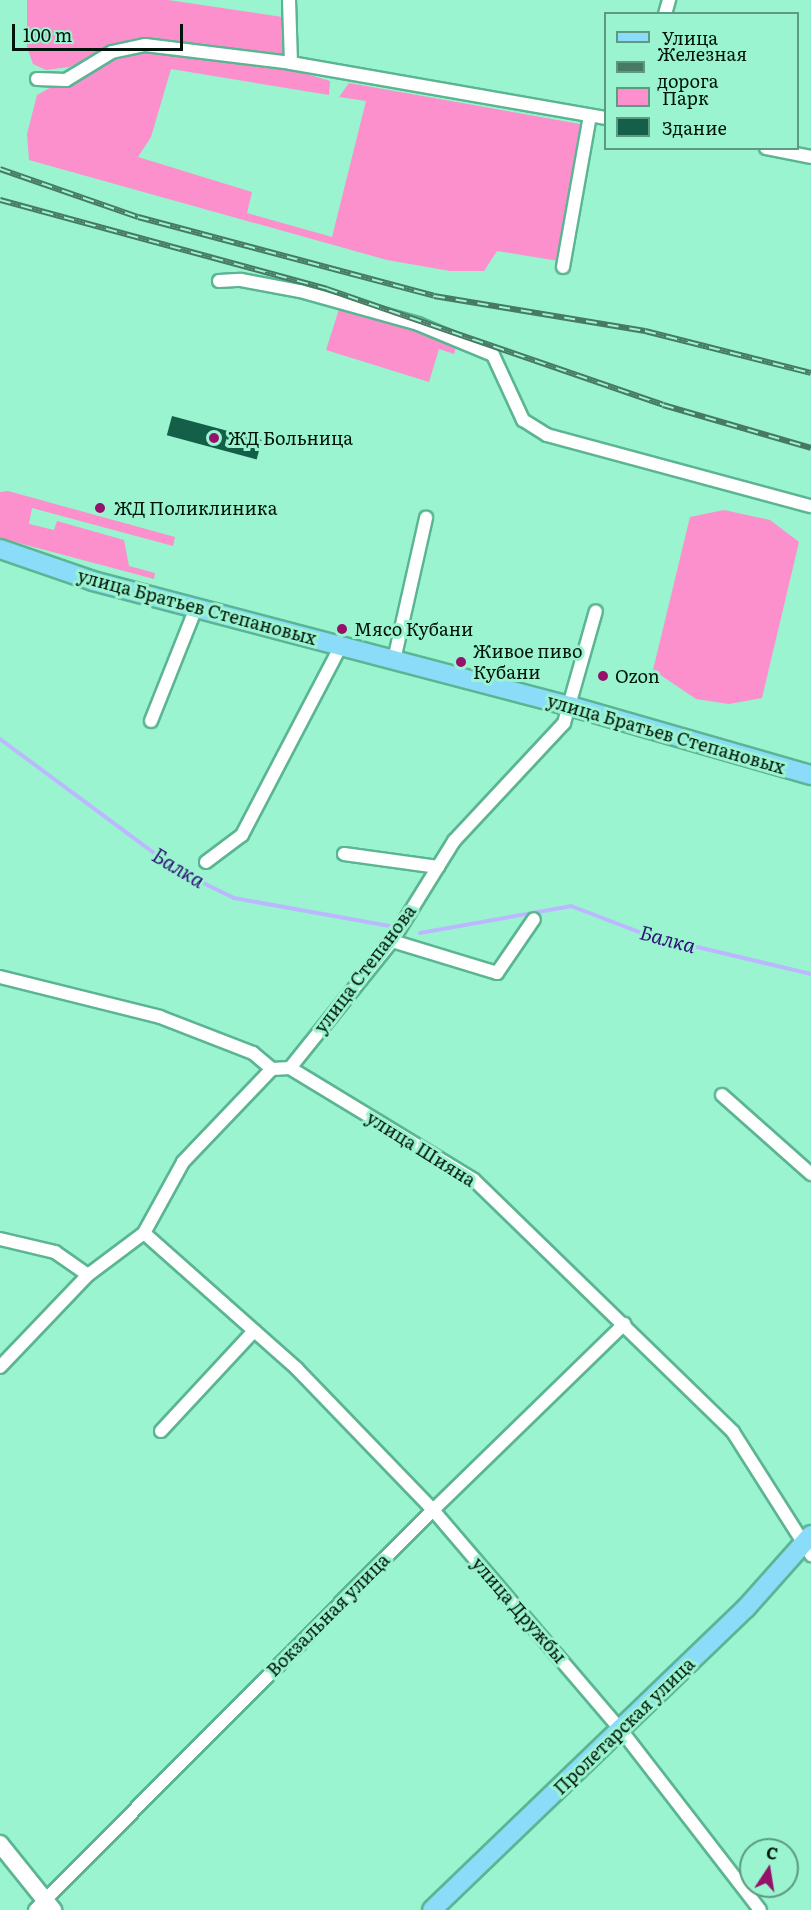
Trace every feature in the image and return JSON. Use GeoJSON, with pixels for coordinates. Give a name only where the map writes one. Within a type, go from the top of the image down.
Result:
{"type":"FeatureCollection","features":[{"type":"Feature","properties":{"kind":"main road","name":"улица Братьев Степановых"},"geometry":{"type":"LineString","coordinates":[[0,549],[93,581],[570,706],[811,776]]}},
{"type":"Feature","properties":{"kind":"main road","name":"Пролетарская улица"},"geometry":{"type":"LineString","coordinates":[[432,1910],[621,1730],[808,1545]]}},
{"type":"Feature","properties":{"kind":"street"},"geometry":{"type":"LineString","coordinates":[[289,0],[291,63]]}},
{"type":"Feature","properties":{"kind":"street"},"geometry":{"type":"LineString","coordinates":[[37,80],[66,80],[112,52],[144,45],[291,63],[604,118]]}},
{"type":"Feature","properties":{"kind":"street"},"geometry":{"type":"LineString","coordinates":[[563,267],[590,116]]}},
{"type":"Feature","properties":{"kind":"street"},"geometry":{"type":"LineString","coordinates":[[779,150],[811,155]]}},
{"type":"Feature","properties":{"kind":"street"},"geometry":{"type":"LineString","coordinates":[[219,281],[239,279],[300,291],[418,324],[493,355],[523,420],[547,435],[811,506]]}},
{"type":"Feature","properties":{"kind":"street"},"geometry":{"type":"LineString","coordinates":[[394,660],[426,518]]}},
{"type":"Feature","properties":{"kind":"street"},"geometry":{"type":"LineString","coordinates":[[151,721],[196,608]]}},
{"type":"Feature","properties":{"kind":"street","name":"улица Степанова"},"geometry":{"type":"LineString","coordinates":[[290,1068],[392,940],[454,841],[564,723],[596,611]]}},
{"type":"Feature","properties":{"kind":"street"},"geometry":{"type":"LineString","coordinates":[[206,862],[242,835],[341,646]]}},
{"type":"Feature","properties":{"kind":"street"},"geometry":{"type":"LineString","coordinates":[[344,854],[438,867]]}},
{"type":"Feature","properties":{"kind":"street"},"geometry":{"type":"LineString","coordinates":[[392,940],[497,974],[534,919]]}},
{"type":"Feature","properties":{"kind":"street"},"geometry":{"type":"LineString","coordinates":[[0,977],[160,1017],[253,1053],[272,1068],[290,1068]]}},
{"type":"Feature","properties":{"kind":"street"},"geometry":{"type":"LineString","coordinates":[[0,1367],[88,1275],[144,1233],[183,1162],[272,1068]]}},
{"type":"Feature","properties":{"kind":"street","name":"улица Шияна"},"geometry":{"type":"LineString","coordinates":[[290,1068],[474,1180],[733,1432],[808,1545]]}},
{"type":"Feature","properties":{"kind":"street"},"geometry":{"type":"LineString","coordinates":[[722,1095],[811,1174]]}},
{"type":"Feature","properties":{"kind":"street","name":"улица Дружбы"},"geometry":{"type":"LineString","coordinates":[[144,1233],[254,1331],[433,1509],[621,1730],[760,1910]]}},
{"type":"Feature","properties":{"kind":"street"},"geometry":{"type":"LineString","coordinates":[[0,1239],[55,1252],[88,1275]]}},
{"type":"Feature","properties":{"kind":"street","name":"Вокзальная улица"},"geometry":{"type":"LineString","coordinates":[[44,1906],[433,1509],[624,1324]]}},
{"type":"Feature","properties":{"kind":"street"},"geometry":{"type":"LineString","coordinates":[[161,1431],[254,1331]]}},
{"type":"Feature","properties":{"kind":"street"},"geometry":{"type":"LineString","coordinates":[[0,1844],[44,1906]]}},
{"type":"Feature","properties":{"kind":"green space"},"geometry":{"type":"Polygon","coordinates":[[[27,0],[168,0],[282,17],[282,0],[286,0],[287,52],[284,56],[131,39],[69,67],[46,70],[33,64],[27,47],[27,0]]]}},
{"type":"Feature","properties":{"kind":"green space"},"geometry":{"type":"Polygon","coordinates":[[[137,48],[287,68],[330,81],[329,95],[171,69],[151,137],[138,157],[252,192],[247,213],[332,237],[366,101],[339,97],[349,83],[580,124],[584,132],[559,261],[497,251],[484,271],[450,271],[387,260],[29,160],[27,134],[37,95],[109,55],[137,48]]]}},
{"type":"Feature","properties":{"kind":"green space"},"geometry":{"type":"Polygon","coordinates":[[[340,306],[457,343],[454,354],[439,349],[429,382],[326,350],[340,306]]]}},
{"type":"Feature","properties":{"kind":"green space"},"geometry":{"type":"Polygon","coordinates":[[[8,491],[175,537],[173,546],[32,508],[29,524],[54,530],[57,521],[124,540],[129,566],[155,573],[154,579],[0,538],[0,492],[8,491]]]}},
{"type":"Feature","properties":{"kind":"green space"},"geometry":{"type":"Polygon","coordinates":[[[724,510],[770,520],[799,542],[762,698],[729,704],[696,699],[653,670],[690,517],[724,510]]]}},
{"type":"Feature","properties":{"kind":"building","name":"ЖД Больница"},"geometry":{"type":"Polygon","coordinates":[[[172,416],[262,440],[257,459],[167,435],[172,416]]]}},
{"type":"Feature","properties":{"kind":"waterway","name":"Балка"},"geometry":{"type":"LineString","coordinates":[[0,739],[177,870],[234,898],[389,926]]}},
{"type":"Feature","properties":{"kind":"waterway","name":"Балка"},"geometry":{"type":"LineString","coordinates":[[420,933],[571,906],[647,935],[811,974]]}},
{"type":"Feature","properties":{"kind":"railway"},"geometry":{"type":"LineString","coordinates":[[0,169],[138,217],[434,296],[645,331],[811,373]]}},
{"type":"Feature","properties":{"kind":"railway"},"geometry":{"type":"LineString","coordinates":[[0,200],[327,289],[663,405],[811,448]]}},
{"type":"Feature","properties":{"kind":"place","name":"ЖД Больница"},"geometry":{"type":"Point","coordinates":[214,438]}},
{"type":"Feature","properties":{"kind":"place","name":"ЖД Поликлиника"},"geometry":{"type":"Point","coordinates":[100,508]}},
{"type":"Feature","properties":{"kind":"place","name":"Мясо Кубани"},"geometry":{"type":"Point","coordinates":[342,629]}},
{"type":"Feature","properties":{"kind":"place","name":"Живое пиво Кубани"},"geometry":{"type":"Point","coordinates":[461,662]}},
{"type":"Feature","properties":{"kind":"place","name":"Ozon"},"geometry":{"type":"Point","coordinates":[603,676]}}]}
